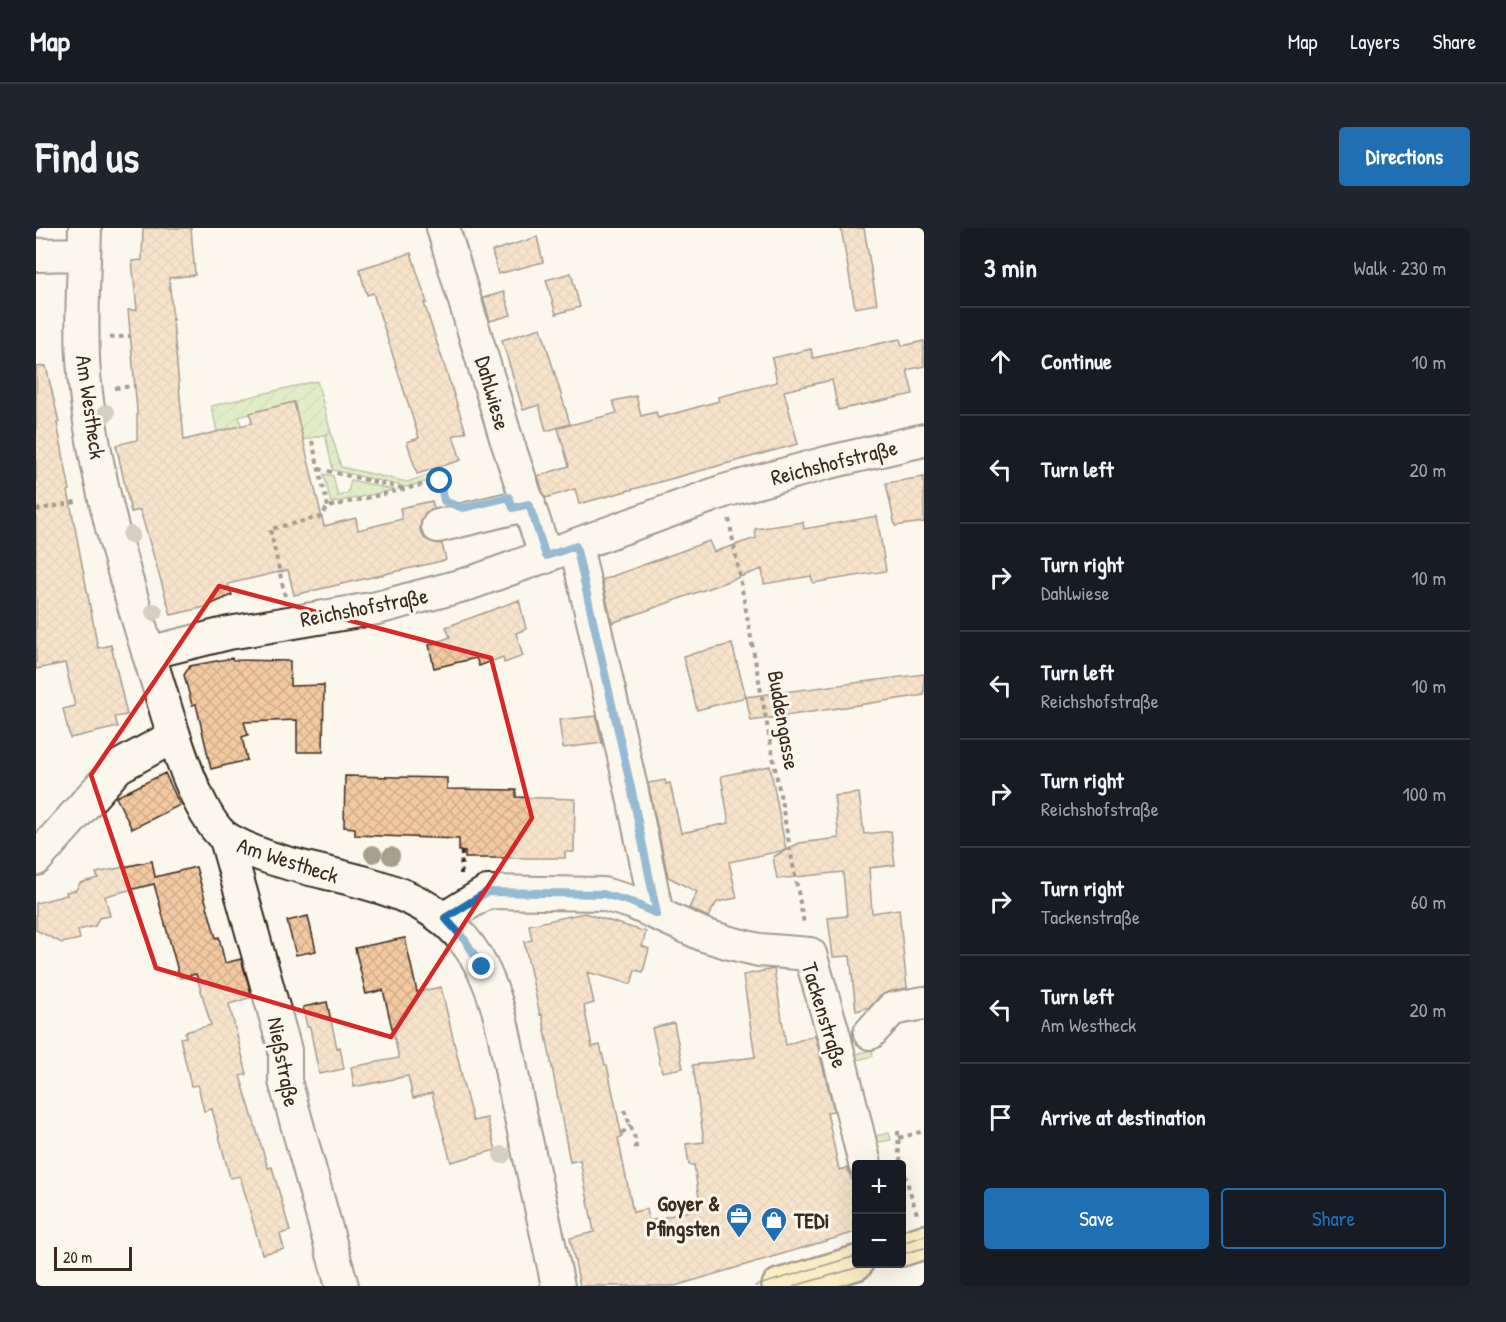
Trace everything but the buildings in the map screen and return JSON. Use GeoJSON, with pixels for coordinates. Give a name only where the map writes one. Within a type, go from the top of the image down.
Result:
{"type":"FeatureCollection","features":[{"type":"Feature","properties":{"kind":"main road"},"geometry":{"type":"LineString","coordinates":[[906,1244],[920,1228]]}},
{"type":"Feature","properties":{"kind":"main road"},"geometry":{"type":"LineString","coordinates":[[779,1286],[852,1264]]}},
{"type":"Feature","properties":{"kind":"street","name":"Dahlwiese"},"geometry":{"type":"LineString","coordinates":[[443,228],[506,438],[546,556]]}},
{"type":"Feature","properties":{"kind":"street"},"geometry":{"type":"LineString","coordinates":[[36,255],[85,241]]}},
{"type":"Feature","properties":{"kind":"street","name":"Am Westheck"},"geometry":{"type":"LineString","coordinates":[[85,241],[82,341],[90,420],[121,564],[188,776],[206,814],[226,839],[271,859],[399,892],[445,918],[465,940],[482,967],[498,1011],[558,1286]]}},
{"type":"Feature","properties":{"kind":"street","name":"Reichshofstraße"},"geometry":{"type":"LineString","coordinates":[[148,653],[229,633],[377,608],[438,593],[576,546],[724,491],[826,463],[924,440]]}},
{"type":"Feature","properties":{"kind":"street"},"geometry":{"type":"LineString","coordinates":[[441,514],[529,504]]}},
{"type":"Feature","properties":{"kind":"street"},"geometry":{"type":"LineString","coordinates":[[576,546],[632,792],[657,914]]}},
{"type":"Feature","properties":{"kind":"street"},"geometry":{"type":"LineString","coordinates":[[36,859],[118,767],[174,736]]}},
{"type":"Feature","properties":{"kind":"street","name":"Nießstraße"},"geometry":{"type":"LineString","coordinates":[[226,839],[285,1050],[285,1081],[342,1286]]}},
{"type":"Feature","properties":{"kind":"street","name":"Tackenstraße"},"geometry":{"type":"LineString","coordinates":[[445,918],[487,892],[603,894],[631,902],[704,935],[730,943],[759,950],[810,954],[834,1036],[864,1160]]}},
{"type":"Feature","properties":{"kind":"street"},"geometry":{"type":"LineString","coordinates":[[870,1033],[892,1009],[924,1003]]}},
{"type":"Feature","properties":{"kind":"path"},"geometry":{"type":"LineString","coordinates":[[106,338],[130,336]]}},
{"type":"Feature","properties":{"kind":"path"},"geometry":{"type":"LineString","coordinates":[[111,388],[135,386]]}},
{"type":"Feature","properties":{"kind":"path"},"geometry":{"type":"LineString","coordinates":[[312,441],[328,507]]}},
{"type":"Feature","properties":{"kind":"path"},"geometry":{"type":"LineString","coordinates":[[319,469],[406,489]]}},
{"type":"Feature","properties":{"kind":"path"},"geometry":{"type":"LineString","coordinates":[[291,621],[270,529],[320,517],[328,507],[440,481],[441,514]]}},
{"type":"Feature","properties":{"kind":"path","name":"Buddengasse"},"geometry":{"type":"LineString","coordinates":[[724,491],[810,954]]}},
{"type":"Feature","properties":{"kind":"path"},"geometry":{"type":"LineString","coordinates":[[36,510],[77,502]]}},
{"type":"Feature","properties":{"kind":"path"},"geometry":{"type":"LineString","coordinates":[[457,881],[461,876],[462,851]]}},
{"type":"Feature","properties":{"kind":"path"},"geometry":{"type":"LineString","coordinates":[[624,1110],[631,1125],[637,1153]]}},
{"type":"Feature","properties":{"kind":"path"},"geometry":{"type":"LineString","coordinates":[[622,1133],[631,1125]]}},
{"type":"Feature","properties":{"kind":"path"},"geometry":{"type":"LineString","coordinates":[[898,1131],[899,1156],[920,1228]]}},
{"type":"Feature","properties":{"kind":"path"},"geometry":{"type":"LineString","coordinates":[[899,1137],[924,1131]]}},
{"type":"Feature","properties":{"kind":"highlighted area"},"geometry":{"type":"Polygon","coordinates":[[[219,586],[491,658],[532,818],[391,1037],[156,968],[91,775],[219,586]]]}},
{"type":"Feature","properties":{"kind":"green space"},"geometry":{"type":"Polygon","coordinates":[[[317,381],[331,433],[303,440],[294,402],[239,417],[248,453],[246,548],[211,406],[317,381]]]}},
{"type":"Feature","properties":{"kind":"green space"},"geometry":{"type":"Polygon","coordinates":[[[331,433],[341,467],[407,482],[440,471],[442,478],[406,487],[333,470],[325,435],[331,433]]]}},
{"type":"Feature","properties":{"kind":"green space"},"geometry":{"type":"Polygon","coordinates":[[[324,474],[333,476],[338,496],[348,493],[351,480],[394,490],[331,503],[324,474]]]}},
{"type":"Feature","properties":{"kind":"green space"},"geometry":{"type":"Polygon","coordinates":[[[872,1050],[873,1056],[854,1061],[871,1137],[889,1133],[891,1140],[870,1144],[852,1058],[856,1054],[872,1050]]]}},
{"type":"Feature","properties":{"kind":"tram line"},"geometry":{"type":"LineString","coordinates":[[906,1242],[924,1236]]}},
{"type":"Feature","properties":{"kind":"tram line"},"geometry":{"type":"LineString","coordinates":[[906,1253],[924,1248]]}},
{"type":"Feature","properties":{"kind":"tram line"},"geometry":{"type":"LineString","coordinates":[[755,1286],[852,1257]]}},
{"type":"Feature","properties":{"kind":"tram line"},"geometry":{"type":"LineString","coordinates":[[794,1286],[856,1268]]}},
{"type":"Feature","properties":{"kind":"place","name":"Goyer & Pfingsten"},"geometry":{"type":"Point","coordinates":[739,1239]}},
{"type":"Feature","properties":{"kind":"place","name":"TEDi"},"geometry":{"type":"Point","coordinates":[774,1243]}},
{"type":"Feature","properties":{"kind":"route"},"geometry":{"type":"LineString","coordinates":[[440,481],[444,501],[463,508],[509,497],[513,508],[529,504],[546,556],[576,546],[632,792],[657,914],[631,902],[603,894],[487,892],[445,918],[465,940],[482,967]]}}]}
